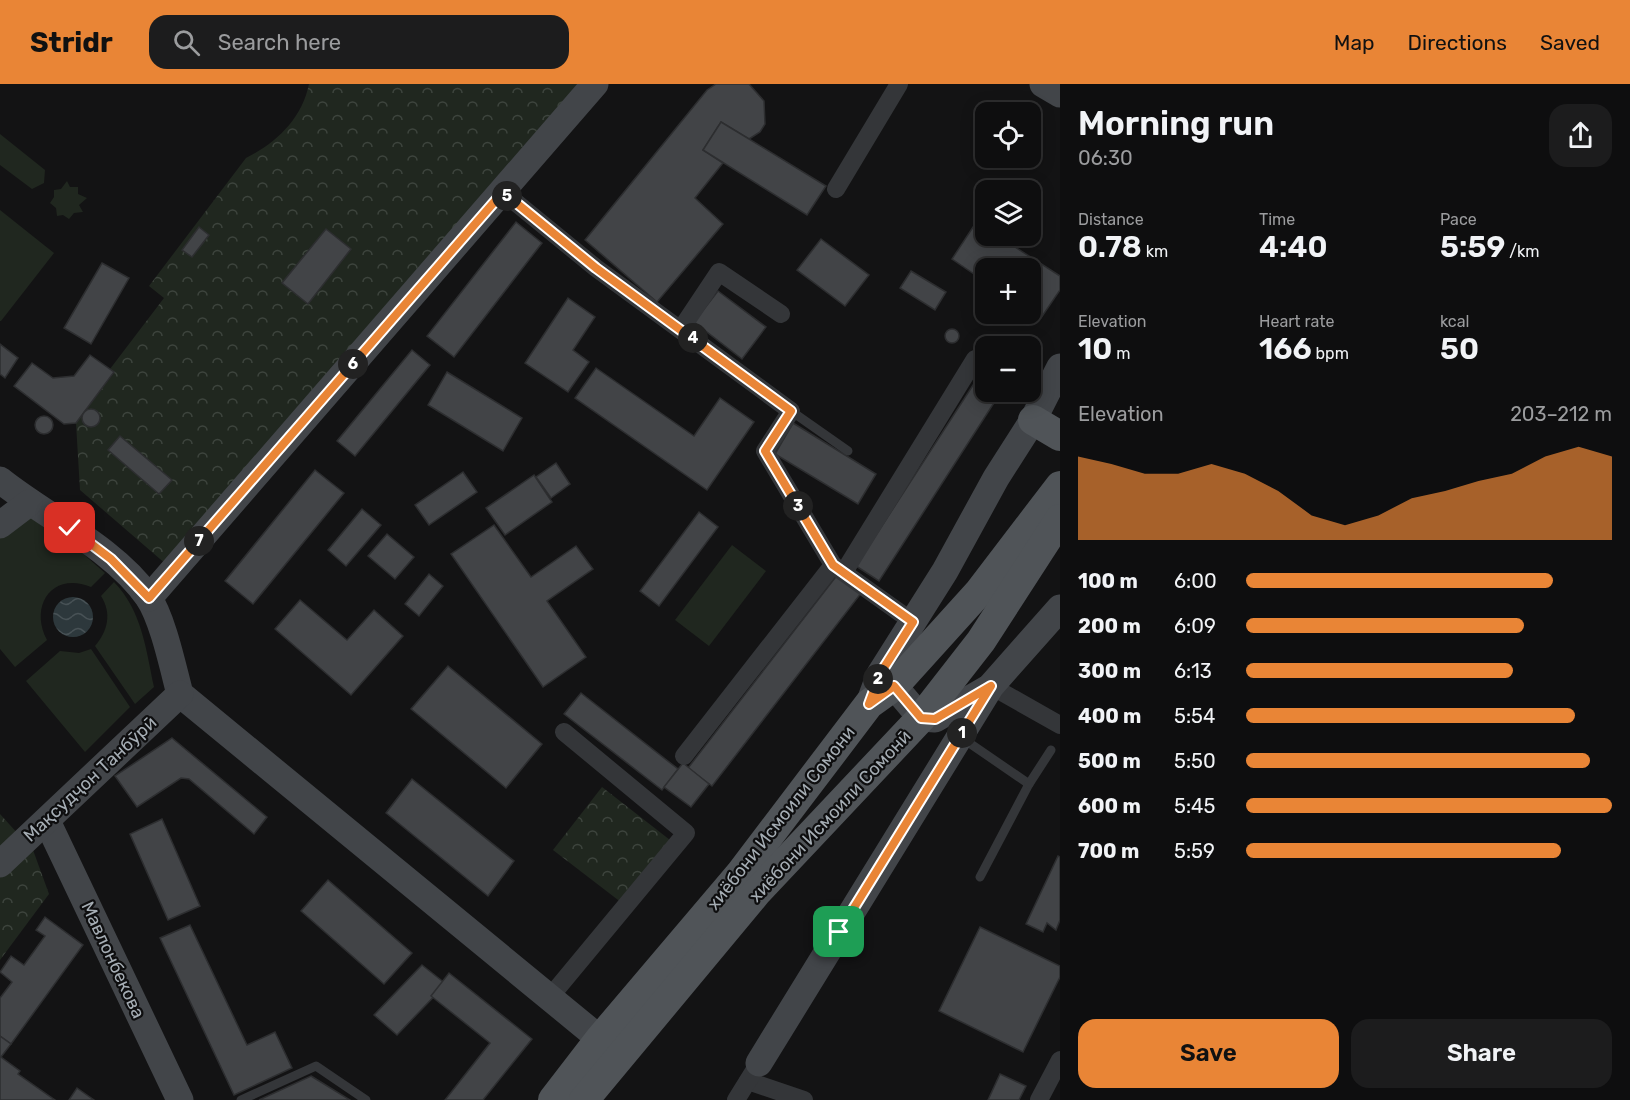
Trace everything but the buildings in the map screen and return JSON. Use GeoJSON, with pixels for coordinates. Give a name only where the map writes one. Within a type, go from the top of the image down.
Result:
{"type":"FeatureCollection","features":[{"type":"Feature","properties":{"kind":"main road"},"geometry":{"type":"LineString","coordinates":[[149,598],[595,84]]}},
{"type":"Feature","properties":{"kind":"main road"},"geometry":{"type":"LineString","coordinates":[[1043,84],[1060,94]]}},
{"type":"Feature","properties":{"kind":"main road"},"geometry":{"type":"LineString","coordinates":[[869,704],[880,674],[945,571],[1060,367]]}},
{"type":"Feature","properties":{"kind":"main road"},"geometry":{"type":"LineString","coordinates":[[1032,420],[1060,436]]}},
{"type":"Feature","properties":{"kind":"main road"},"geometry":{"type":"LineString","coordinates":[[0,480],[29,503],[70,528],[111,559],[149,598],[166,641],[180,694],[600,1038]]}},
{"type":"Feature","properties":{"kind":"main road","name":"хиёбони Исмоили Сомони"},"geometry":{"type":"LineString","coordinates":[[553,1100],[600,1038],[740,874],[869,704],[894,686],[979,591],[1060,486]]}},
{"type":"Feature","properties":{"kind":"main road"},"geometry":{"type":"LineString","coordinates":[[0,525],[29,503]]}},
{"type":"Feature","properties":{"kind":"main road","name":"хиёбони Исмоили Сомонӣ"},"geometry":{"type":"LineString","coordinates":[[589,1099],[757,892],[921,718],[981,641],[1060,519]]}},
{"type":"Feature","properties":{"kind":"main road"},"geometry":{"type":"LineString","coordinates":[[753,1072],[991,686],[1060,608]]}},
{"type":"Feature","properties":{"kind":"main road"},"geometry":{"type":"LineString","coordinates":[[894,686],[921,718],[935,719],[991,686]]}},
{"type":"Feature","properties":{"kind":"main road","name":"Мақсудҷон Танбӯрӣ"},"geometry":{"type":"LineString","coordinates":[[0,864],[180,694]]}},
{"type":"Feature","properties":{"kind":"main road","name":"Мавлонбекова"},"geometry":{"type":"LineString","coordinates":[[47,821],[180,1100]]}},
{"type":"Feature","properties":{"kind":"street"},"geometry":{"type":"LineString","coordinates":[[836,189],[899,84]]}},
{"type":"Feature","properties":{"kind":"street"},"geometry":{"type":"LineString","coordinates":[[503,192],[596,268],[681,328],[791,411],[765,451],[838,568],[913,622]]}},
{"type":"Feature","properties":{"kind":"street"},"geometry":{"type":"LineString","coordinates":[[681,328],[719,272],[781,314]]}},
{"type":"Feature","properties":{"kind":"street"},"geometry":{"type":"LineString","coordinates":[[684,756],[838,568],[975,359]]}},
{"type":"Feature","properties":{"kind":"street"},"geometry":{"type":"LineString","coordinates":[[991,686],[1060,725]]}},
{"type":"Feature","properties":{"kind":"street"},"geometry":{"type":"LineString","coordinates":[[550,997],[686,833],[564,732]]}},
{"type":"Feature","properties":{"kind":"street"},"geometry":{"type":"LineString","coordinates":[[1039,1100],[1060,1060]]}},
{"type":"Feature","properties":{"kind":"street"},"geometry":{"type":"LineString","coordinates":[[736,1100],[753,1072],[804,1100]]}},
{"type":"Feature","properties":{"kind":"lane"},"geometry":{"type":"LineString","coordinates":[[791,411],[848,451]]}},
{"type":"Feature","properties":{"kind":"lane"},"geometry":{"type":"LineString","coordinates":[[960,737],[1029,784]]}},
{"type":"Feature","properties":{"kind":"lane"},"geometry":{"type":"LineString","coordinates":[[980,877],[1029,784],[1051,750]]}},
{"type":"Feature","properties":{"kind":"lane"},"geometry":{"type":"LineString","coordinates":[[241,1100],[316,1066],[366,1100]]}},
{"type":"Feature","properties":{"kind":"green space"},"geometry":{"type":"Polygon","coordinates":[[[309,84],[579,84],[167,565],[80,490],[76,423],[114,373],[110,369],[164,298],[149,286],[246,158],[268,145],[294,119],[306,97],[309,84]]]}},
{"type":"Feature","properties":{"kind":"green space"},"geometry":{"type":"Polygon","coordinates":[[[0,134],[45,170],[44,183],[32,189],[0,165],[0,134]]]}},
{"type":"Feature","properties":{"kind":"green space"},"geometry":{"type":"Polygon","coordinates":[[[67,181],[70,187],[78,187],[78,194],[87,198],[79,205],[83,212],[74,213],[69,219],[63,215],[57,216],[56,208],[50,203],[54,197],[54,190],[61,189],[67,181]]]}},
{"type":"Feature","properties":{"kind":"green space"},"geometry":{"type":"Polygon","coordinates":[[[0,210],[54,253],[1,321],[0,321],[0,210]]]}},
{"type":"Feature","properties":{"kind":"green space"},"geometry":{"type":"Polygon","coordinates":[[[40,516],[105,573],[91,587],[77,583],[65,584],[55,588],[48,595],[41,615],[42,627],[47,640],[15,667],[0,649],[0,537],[22,518],[40,516]]]}},
{"type":"Feature","properties":{"kind":"green space"},"geometry":{"type":"Polygon","coordinates":[[[732,545],[766,571],[709,646],[675,620],[732,545]]]}},
{"type":"Feature","properties":{"kind":"green space"},"geometry":{"type":"Polygon","coordinates":[[[114,582],[131,605],[142,631],[154,687],[135,704],[95,646],[107,622],[107,609],[101,596],[114,582]]]}},
{"type":"Feature","properties":{"kind":"green space"},"geometry":{"type":"Polygon","coordinates":[[[91,649],[130,707],[85,752],[26,681],[60,651],[79,653],[91,649]]]}},
{"type":"Feature","properties":{"kind":"green space"},"geometry":{"type":"Polygon","coordinates":[[[602,787],[670,840],[622,903],[553,850],[602,787]]]}},
{"type":"Feature","properties":{"kind":"green space"},"geometry":{"type":"Polygon","coordinates":[[[0,814],[19,835],[0,852],[0,814]]]}},
{"type":"Feature","properties":{"kind":"green space"},"geometry":{"type":"Polygon","coordinates":[[[29,839],[49,894],[0,960],[0,865],[29,839]]]}},
{"type":"Feature","properties":{"kind":"water"},"geometry":{"type":"Polygon","coordinates":[[[73,597],[87,603],[93,617],[87,631],[73,637],[59,631],[53,617],[59,603],[73,597]]]}},
{"type":"Feature","properties":{"kind":"route"},"geometry":{"type":"LineString","coordinates":[[70,528],[111,559],[149,598],[503,192],[596,268],[681,328],[791,411],[765,451],[833,565],[913,622],[880,674],[869,704],[894,686],[921,718],[935,719],[991,686],[839,932]]}}]}
